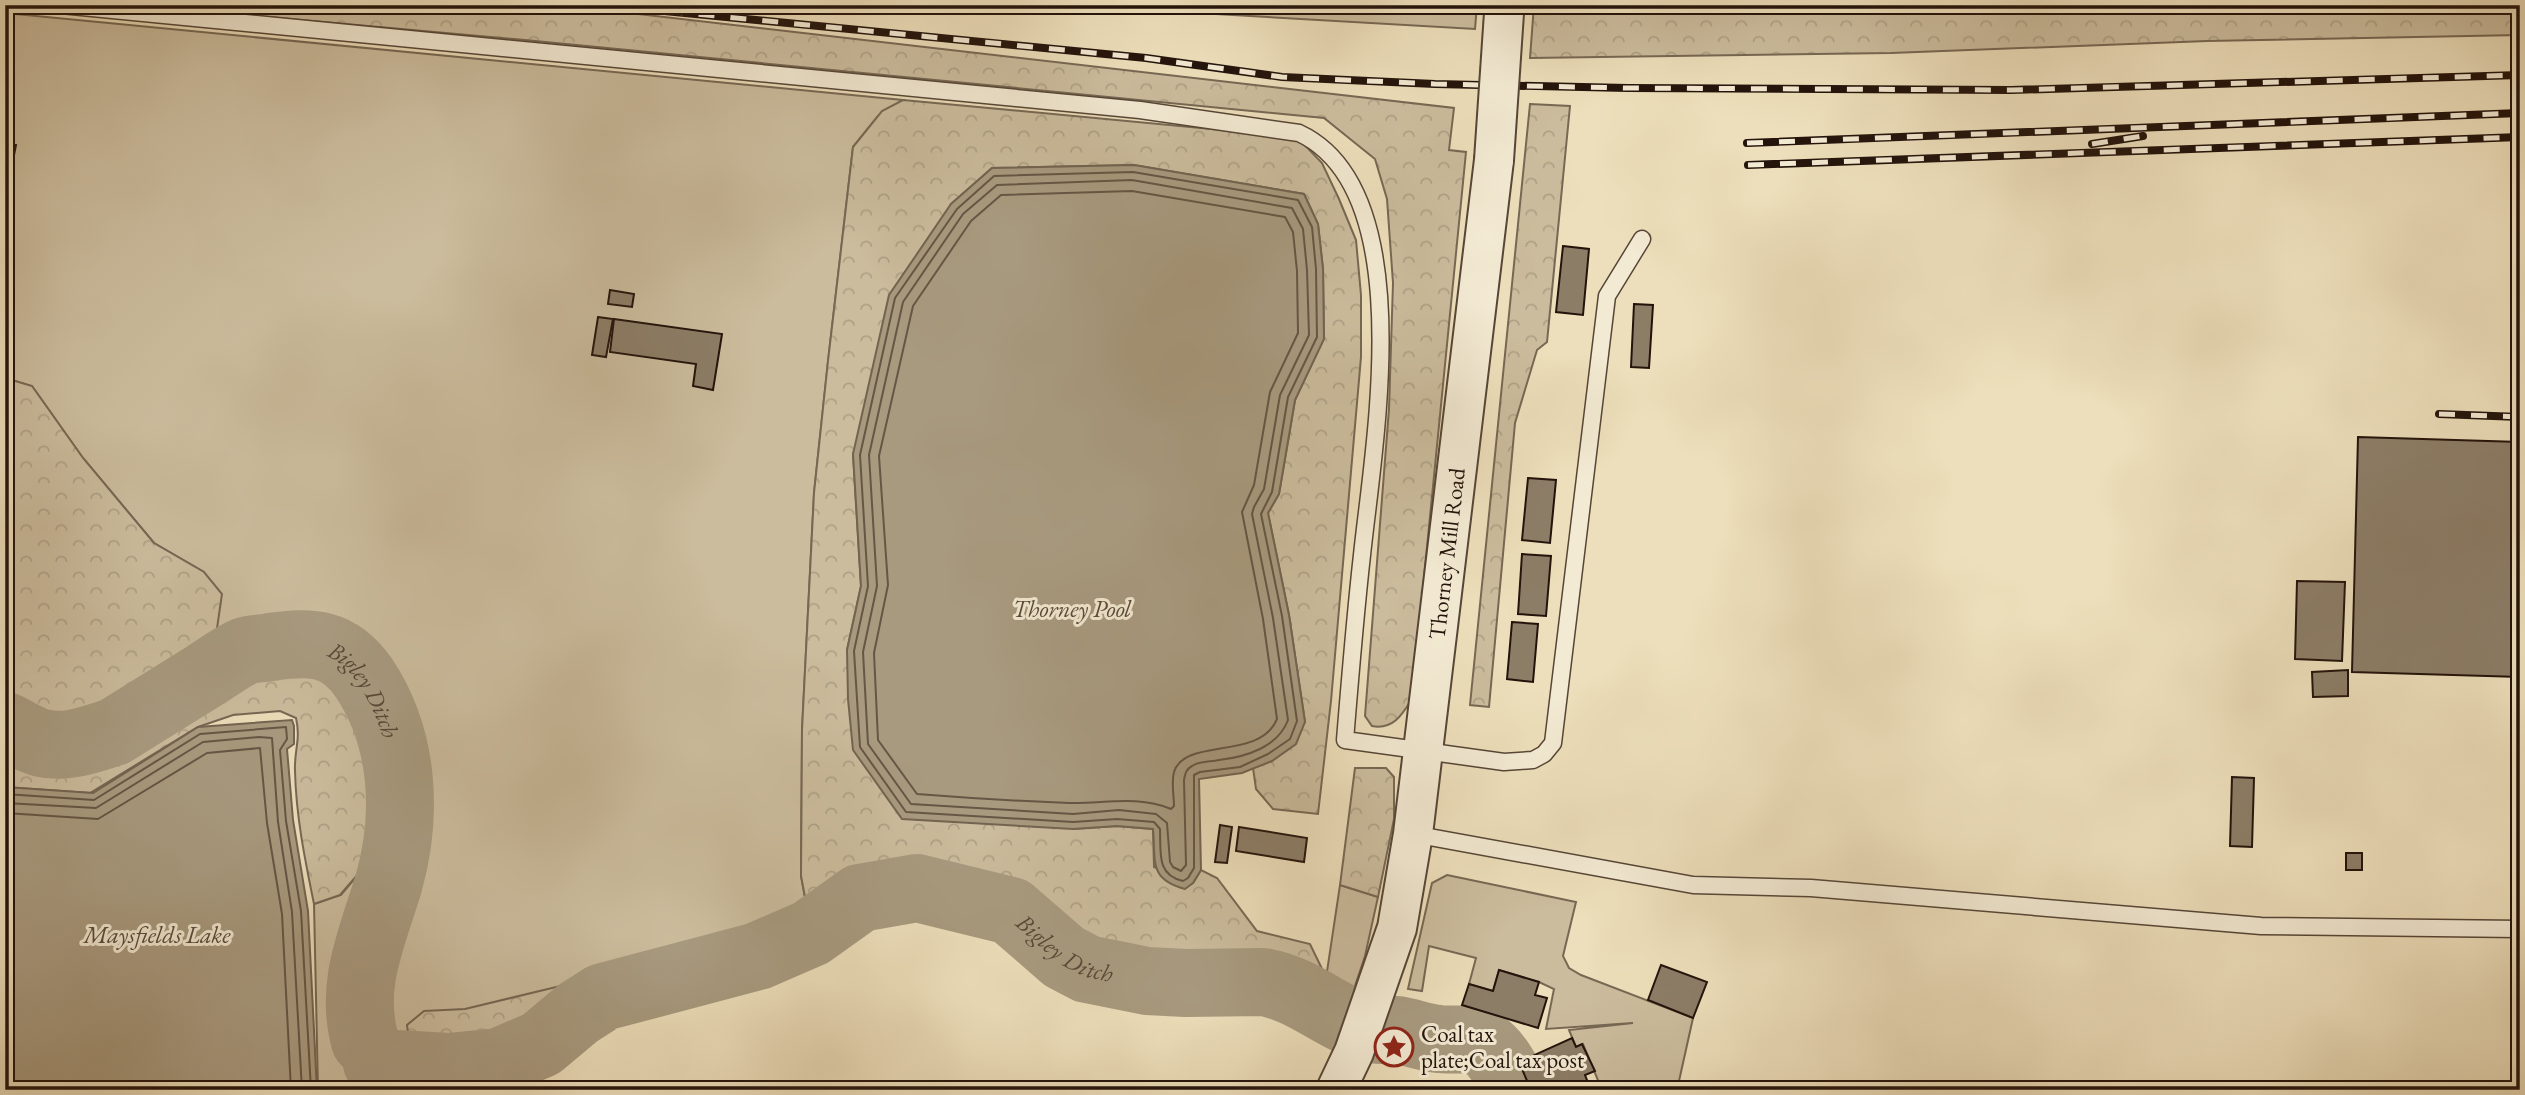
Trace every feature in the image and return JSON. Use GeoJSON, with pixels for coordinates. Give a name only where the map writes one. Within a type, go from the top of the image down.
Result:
{"type":"FeatureCollection","features":[{"type":"Feature","properties":{"kind":"street","name":"Thorney Mill Road"},"geometry":{"type":"LineString","coordinates":[[1336,1090],[1354,1052],[1397,928],[1413,834],[1494,160],[1505,9]]}},
{"type":"Feature","properties":{"kind":"lane"},"geometry":{"type":"LineString","coordinates":[[61,5],[1140,110],[1299,133],[1315,140],[1345,173],[1370,227],[1381,309],[1375,439],[1345,740],[1504,762],[1533,760],[1544,754],[1553,743],[1607,296],[1642,239]]}},
{"type":"Feature","properties":{"kind":"lane"},"geometry":{"type":"LineString","coordinates":[[1413,834],[1693,885],[1811,888],[2262,926],[2520,929]]}},
{"type":"Feature","properties":{"kind":"green space"},"geometry":{"type":"Polygon","coordinates":[[[135,5],[560,5],[1454,108],[1449,150],[1466,152],[1412,699],[1400,716],[1386,726],[1372,726],[1365,716],[1389,409],[1393,283],[1387,199],[1375,159],[1324,118],[135,5]]]}},
{"type":"Feature","properties":{"kind":"green space"},"geometry":{"type":"Polygon","coordinates":[[[1059,5],[1477,5],[1475,29],[1059,5]]]}},
{"type":"Feature","properties":{"kind":"green space"},"geometry":{"type":"Polygon","coordinates":[[[1534,5],[2520,5],[2520,35],[2207,41],[1891,53],[1530,58],[1534,5]]]}},
{"type":"Feature","properties":{"kind":"green space"},"geometry":{"type":"Polygon","coordinates":[[[5,13],[903,100],[878,116],[853,147],[828,361],[814,493],[802,730],[801,876],[809,918],[750,948],[610,987],[436,1048],[410,1049],[381,1056],[369,1039],[364,1016],[368,976],[400,861],[407,786],[399,739],[373,675],[353,653],[329,636],[297,633],[246,644],[228,655],[214,649],[204,572],[154,543],[83,458],[32,386],[5,378],[5,13]]]}},
{"type":"Feature","properties":{"kind":"green space"},"geometry":{"type":"Polygon","coordinates":[[[903,100],[1297,137],[1322,163],[1339,199],[1356,240],[1361,295],[1361,357],[1331,701],[1318,814],[1273,809],[1256,789],[1253,768],[1272,761],[1305,722],[1289,615],[1268,513],[1279,494],[1295,400],[1324,338],[1323,269],[1318,224],[1304,194],[1134,165],[992,168],[951,204],[853,454],[861,586],[847,650],[1073,829],[1117,826],[1153,829],[1154,867],[1193,883],[1201,870],[1217,878],[1257,931],[1310,944],[1325,975],[1323,998],[1271,971],[1221,976],[1149,974],[1094,961],[1064,948],[1026,912],[994,896],[944,906],[907,898],[845,908],[815,927],[809,918],[801,876],[802,730],[814,493],[828,361],[853,147],[882,111],[903,100]]]}},
{"type":"Feature","properties":{"kind":"green space"},"geometry":{"type":"Polygon","coordinates":[[[1530,104],[1570,106],[1547,342],[1537,350],[1515,423],[1489,707],[1470,705],[1530,104]]]}},
{"type":"Feature","properties":{"kind":"green space"},"geometry":{"type":"Polygon","coordinates":[[[5,378],[32,386],[83,458],[154,543],[204,572],[222,594],[214,649],[228,655],[137,710],[86,733],[63,738],[38,737],[5,717],[5,378]]]}},
{"type":"Feature","properties":{"kind":"green space"},"geometry":{"type":"Polygon","coordinates":[[[273,657],[336,665],[356,690],[378,736],[394,821],[372,858],[340,895],[314,904],[297,805],[296,718],[280,711],[233,715],[198,727],[90,793],[5,787],[5,734],[42,751],[72,749],[111,740],[203,686],[273,657]]]}},
{"type":"Feature","properties":{"kind":"green space"},"geometry":{"type":"Polygon","coordinates":[[[1355,768],[1386,768],[1394,777],[1394,819],[1378,897],[1340,885],[1355,768]]]}},
{"type":"Feature","properties":{"kind":"green space"},"geometry":{"type":"Polygon","coordinates":[[[394,821],[350,985],[351,1026],[372,1077],[366,1090],[318,1090],[314,904],[341,895],[372,858],[394,821]]]}},
{"type":"Feature","properties":{"kind":"green space"},"geometry":{"type":"Polygon","coordinates":[[[1447,875],[1576,902],[1563,956],[1569,968],[1693,1018],[1677,1090],[1602,1090],[1583,1044],[1576,1047],[1569,1030],[1633,1023],[1546,1029],[1554,989],[1499,970],[1493,991],[1469,984],[1476,958],[1429,946],[1422,991],[1408,989],[1432,883],[1447,875]]]}},
{"type":"Feature","properties":{"kind":"green space"},"geometry":{"type":"Polygon","coordinates":[[[1340,885],[1378,897],[1365,956],[1348,1007],[1323,998],[1340,885]]]}},
{"type":"Feature","properties":{"kind":"green space"},"geometry":{"type":"Polygon","coordinates":[[[585,980],[596,992],[557,1021],[473,1055],[441,1056],[410,1049],[407,1025],[424,1011],[465,1009],[585,980]]]}},
{"type":"Feature","properties":{"kind":"water","name":"Thorney Pool"},"geometry":{"type":"Polygon","coordinates":[[[1134,165],[1304,194],[1318,224],[1323,269],[1324,339],[1295,400],[1279,494],[1268,513],[1289,615],[1305,722],[1296,744],[1272,761],[1242,773],[1199,779],[1201,870],[1193,883],[1185,889],[1173,885],[1159,874],[1153,829],[1117,826],[1073,829],[902,819],[853,750],[848,699],[847,650],[861,586],[853,454],[889,295],[951,204],[992,168],[1134,165]]]}},
{"type":"Feature","properties":{"kind":"water","name":"Maysfields Lake"},"geometry":{"type":"Polygon","coordinates":[[[292,720],[294,744],[287,749],[293,820],[308,911],[317,1090],[5,1090],[5,787],[93,793],[198,727],[292,720]]]}},
{"type":"Feature","properties":{"kind":"water"},"geometry":{"type":"Polygon","coordinates":[[[1401,1018],[1430,1029],[1463,1033],[1494,1045],[1525,1090],[1508,1090],[1489,1061],[1471,1049],[1432,1046],[1407,1038],[1393,1040],[1401,1018]]]}},
{"type":"Feature","properties":{"kind":"building"},"geometry":{"type":"Polygon","coordinates":[[[5,143],[16,145],[12,165],[5,164],[5,143]]]}},
{"type":"Feature","properties":{"kind":"building"},"geometry":{"type":"Polygon","coordinates":[[[1563,246],[1589,249],[1583,315],[1556,312],[1563,246]]]}},
{"type":"Feature","properties":{"kind":"building"},"geometry":{"type":"Polygon","coordinates":[[[610,290],[634,294],[632,307],[608,304],[610,290]]]}},
{"type":"Feature","properties":{"kind":"building"},"geometry":{"type":"Polygon","coordinates":[[[1634,304],[1653,305],[1649,368],[1631,367],[1634,304]]]}},
{"type":"Feature","properties":{"kind":"building"},"geometry":{"type":"Polygon","coordinates":[[[598,317],[613,319],[606,357],[592,355],[598,317]]]}},
{"type":"Feature","properties":{"kind":"building"},"geometry":{"type":"Polygon","coordinates":[[[614,319],[722,334],[713,390],[693,386],[696,364],[610,352],[614,319]]]}},
{"type":"Feature","properties":{"kind":"building"},"geometry":{"type":"Polygon","coordinates":[[[2358,437],[2520,442],[2520,677],[2352,672],[2358,437]]]}},
{"type":"Feature","properties":{"kind":"building"},"geometry":{"type":"Polygon","coordinates":[[[1528,478],[1556,480],[1550,543],[1522,540],[1528,478]]]}},
{"type":"Feature","properties":{"kind":"building"},"geometry":{"type":"Polygon","coordinates":[[[1522,554],[1551,556],[1546,616],[1518,614],[1522,554]]]}},
{"type":"Feature","properties":{"kind":"building"},"geometry":{"type":"Polygon","coordinates":[[[2297,581],[2345,582],[2342,661],[2295,659],[2297,581]]]}},
{"type":"Feature","properties":{"kind":"building"},"geometry":{"type":"Polygon","coordinates":[[[1512,622],[1538,624],[1533,682],[1507,679],[1512,622]]]}},
{"type":"Feature","properties":{"kind":"building"},"geometry":{"type":"Polygon","coordinates":[[[2348,670],[2348,696],[2313,697],[2312,672],[2348,670]]]}},
{"type":"Feature","properties":{"kind":"building"},"geometry":{"type":"Polygon","coordinates":[[[2232,777],[2254,778],[2252,847],[2230,846],[2232,777]]]}},
{"type":"Feature","properties":{"kind":"building"},"geometry":{"type":"Polygon","coordinates":[[[1220,825],[1232,827],[1227,863],[1215,862],[1220,825]]]}},
{"type":"Feature","properties":{"kind":"building"},"geometry":{"type":"Polygon","coordinates":[[[1239,827],[1307,838],[1304,862],[1236,851],[1239,827]]]}},
{"type":"Feature","properties":{"kind":"building"},"geometry":{"type":"Polygon","coordinates":[[[2346,853],[2362,853],[2362,870],[2346,870],[2346,853]]]}},
{"type":"Feature","properties":{"kind":"building"},"geometry":{"type":"Polygon","coordinates":[[[1661,965],[1707,982],[1693,1018],[1648,1000],[1661,965]]]}},
{"type":"Feature","properties":{"kind":"building"},"geometry":{"type":"Polygon","coordinates":[[[1499,970],[1539,982],[1535,995],[1547,998],[1538,1028],[1462,1005],[1469,984],[1493,991],[1499,970]]]}},
{"type":"Feature","properties":{"kind":"building"},"geometry":{"type":"Polygon","coordinates":[[[1572,1038],[1576,1047],[1582,1044],[1595,1071],[1585,1075],[1591,1090],[1531,1090],[1519,1062],[1572,1038]]]}},
{"type":"Feature","properties":{"kind":"waterway","name":"Bigley Ditch"},"geometry":{"type":"LineString","coordinates":[[5,726],[32,740],[51,745],[79,742],[114,732],[229,659],[251,649],[312,645],[324,647],[345,657],[364,678],[377,701],[387,726],[399,777],[399,830],[395,856],[361,980],[361,1020],[365,1041]]}},
{"type":"Feature","properties":{"kind":"waterway","name":"Bigley Ditch"},"geometry":{"type":"LineString","coordinates":[[377,1063],[449,1067],[499,1062],[541,1044],[578,1013],[603,997],[758,956],[811,933],[860,898],[917,888],[1011,911],[1064,957],[1087,969],[1147,981],[1263,982],[1292,991],[1344,1019],[1371,1029],[1397,1030],[1444,1040],[1476,1041],[1497,1057],[1516,1090]]}},
{"type":"Feature","properties":{"kind":"waterway"},"geometry":{"type":"LineString","coordinates":[[365,1041],[377,1063]]}},
{"type":"Feature","properties":{"kind":"railway"},"geometry":{"type":"LineString","coordinates":[[603,5],[1146,58],[1282,77],[1435,84],[2011,90],[2520,75]]}},
{"type":"Feature","properties":{"kind":"railway"},"geometry":{"type":"LineString","coordinates":[[1747,143],[2520,113]]}},
{"type":"Feature","properties":{"kind":"railway"},"geometry":{"type":"LineString","coordinates":[[2092,144],[2143,136]]}},
{"type":"Feature","properties":{"kind":"railway"},"geometry":{"type":"LineString","coordinates":[[1748,165],[2520,137]]}},
{"type":"Feature","properties":{"kind":"railway"},"geometry":{"type":"LineString","coordinates":[[2439,414],[2520,417]]}},
{"type":"Feature","properties":{"kind":"place","name":"Coal tax plate;Coal tax post"},"geometry":{"type":"Point","coordinates":[1394,1047]}}]}
